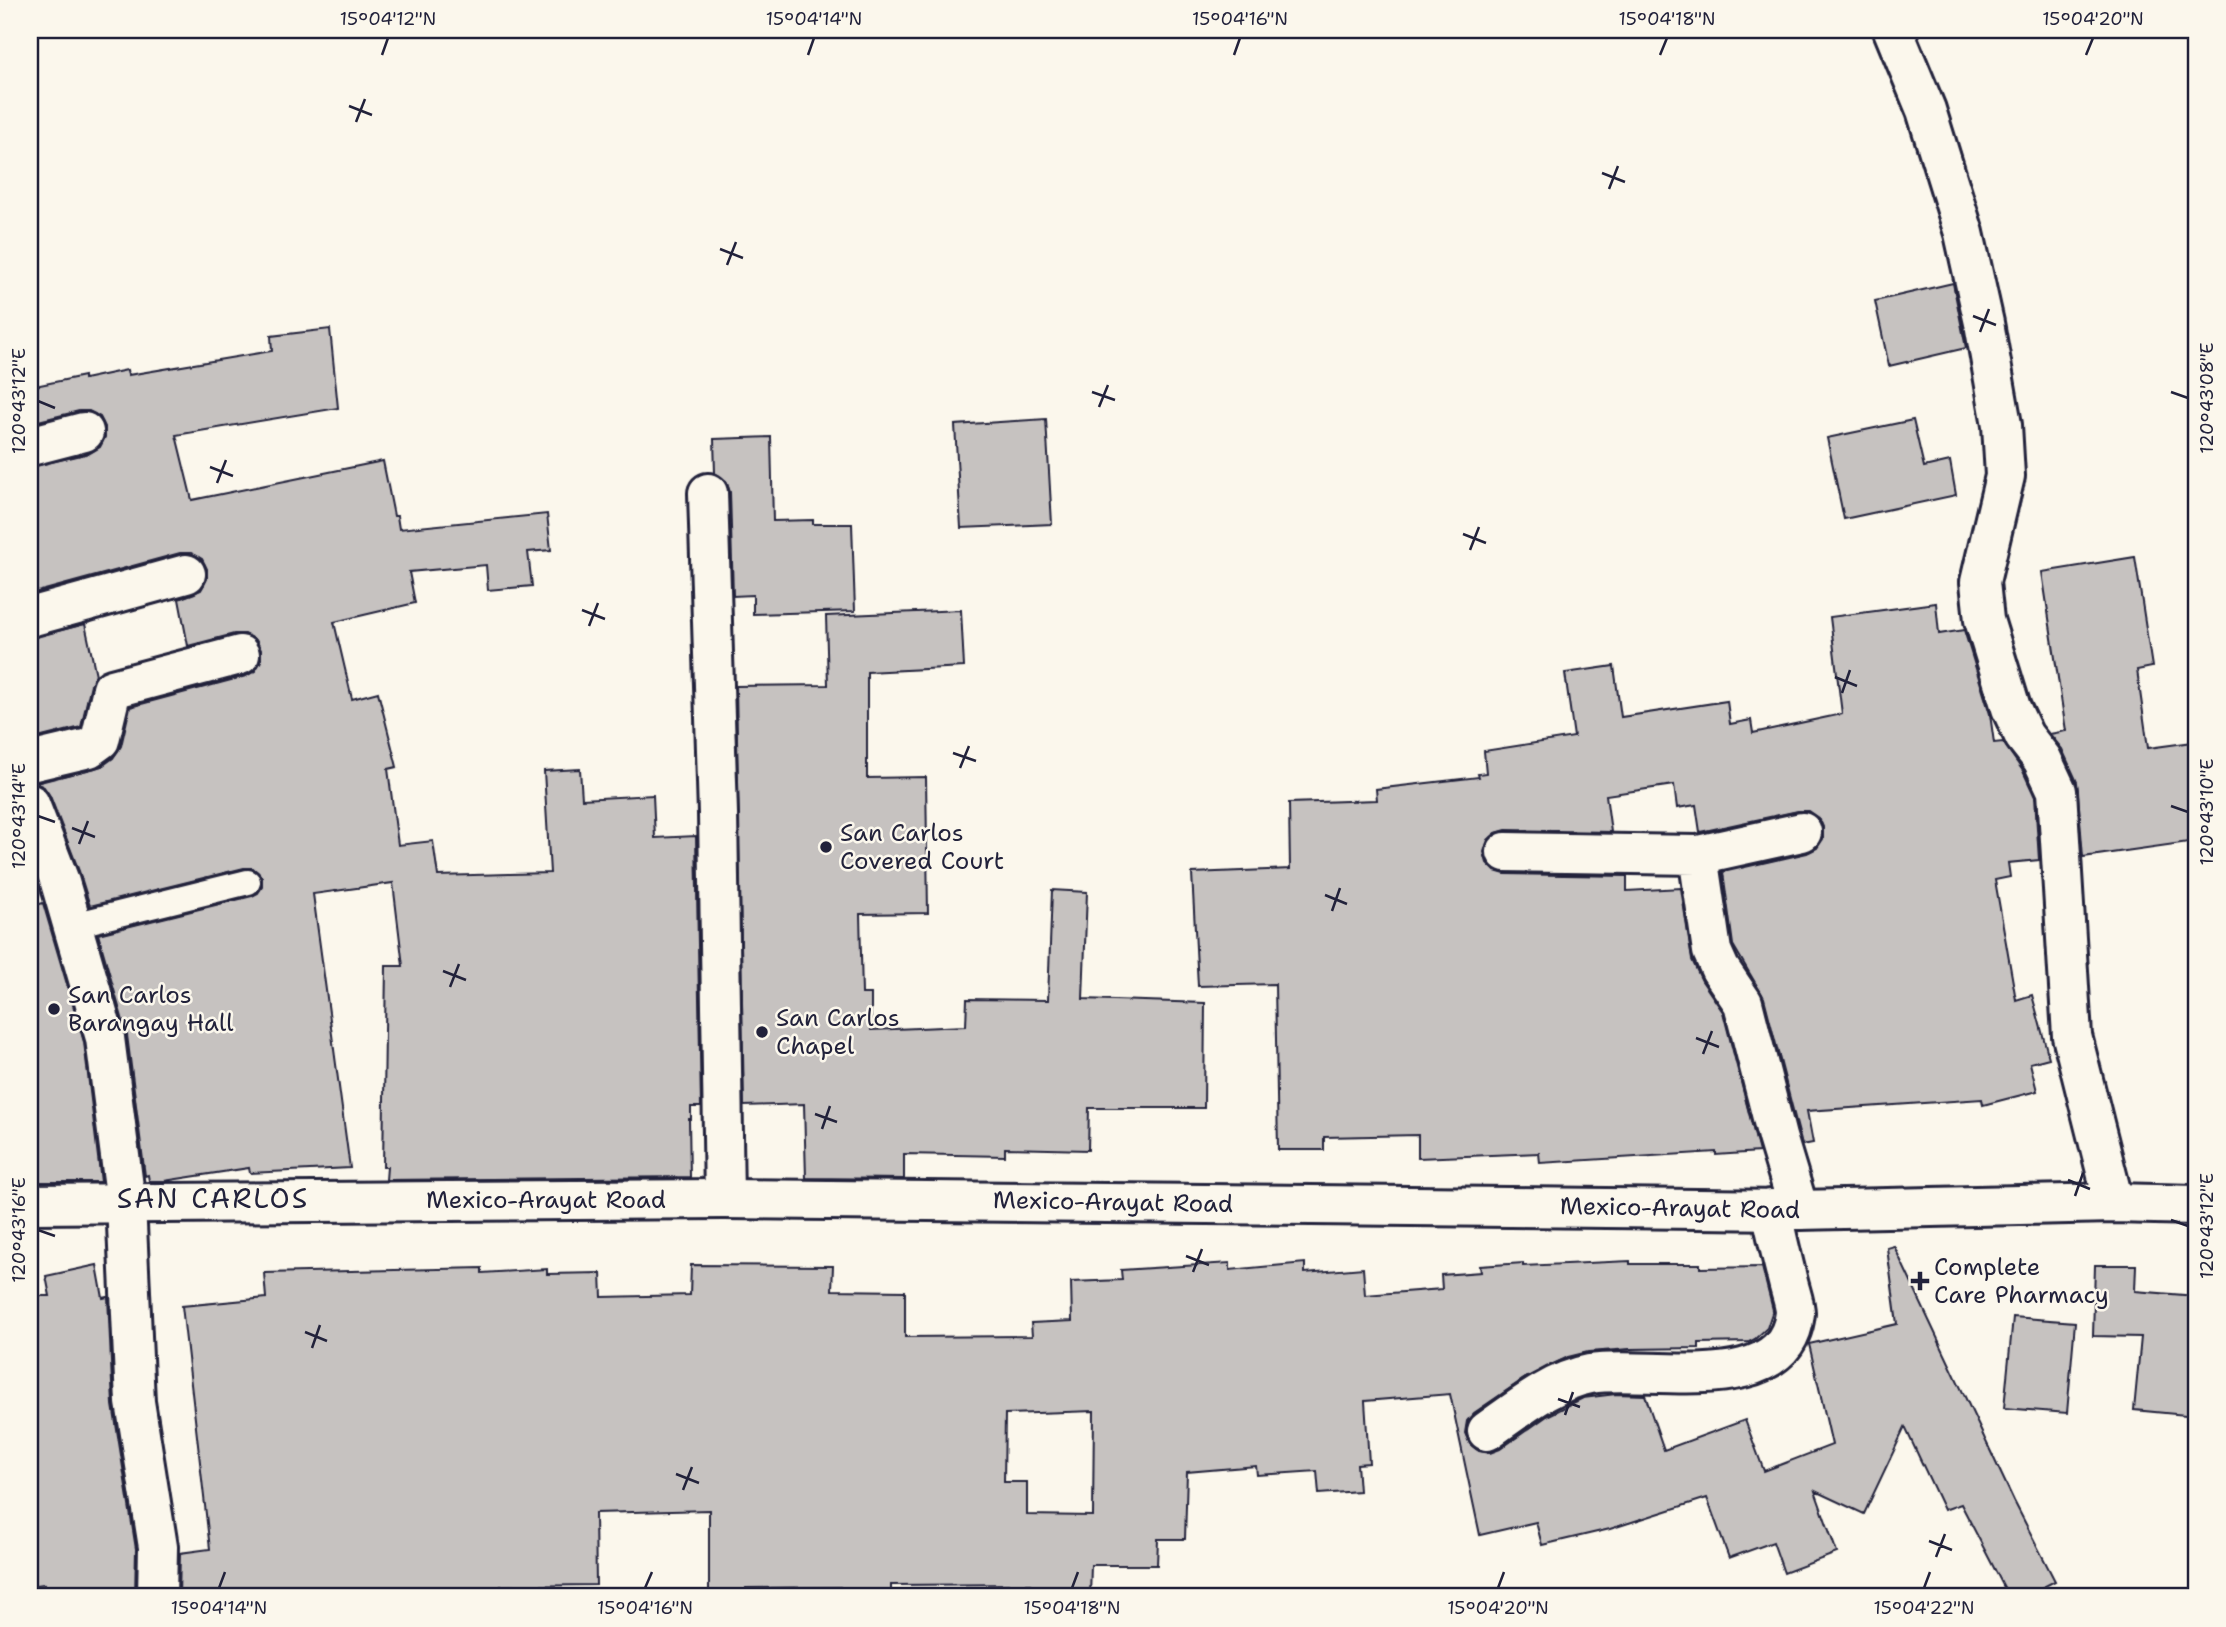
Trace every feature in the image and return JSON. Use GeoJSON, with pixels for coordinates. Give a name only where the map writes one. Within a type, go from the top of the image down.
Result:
{"type":"FeatureCollection","features":[{"type":"Feature","properties":{"kind":"street"},"geometry":{"type":"LineString","coordinates":[[1893,30],[1926,110],[1948,174],[1984,323],[2002,425],[2005,476],[1980,582],[1984,620],[2011,708],[2024,736],[2042,759],[2057,791],[2072,1036],[2114,1203]]}},
{"type":"Feature","properties":{"kind":"street"},"geometry":{"type":"LineString","coordinates":[[30,446],[84,432]]}},
{"type":"Feature","properties":{"kind":"street"},"geometry":{"type":"LineString","coordinates":[[708,493],[718,828],[724,1199]]}},
{"type":"Feature","properties":{"kind":"street"},"geometry":{"type":"LineString","coordinates":[[30,617],[186,575]]}},
{"type":"Feature","properties":{"kind":"street"},"geometry":{"type":"LineString","coordinates":[[30,762],[89,748],[100,740],[112,688],[240,655]]}},
{"type":"Feature","properties":{"kind":"street"},"geometry":{"type":"LineString","coordinates":[[30,804],[40,859],[74,925],[105,1038],[126,1203],[135,1402],[158,1548],[157,1597]]}},
{"type":"Feature","properties":{"kind":"street"},"geometry":{"type":"LineString","coordinates":[[1506,852],[1698,855],[1802,832]]}},
{"type":"Feature","properties":{"kind":"street"},"geometry":{"type":"LineString","coordinates":[[1487,1431],[1553,1387],[1588,1374],[1633,1371],[1690,1374],[1746,1368],[1768,1360],[1782,1349],[1789,1336],[1795,1311],[1777,1137],[1743,1003],[1720,969],[1712,951],[1698,855]]}},
{"type":"Feature","properties":{"kind":"street","name":"Mexico-Arayat Road"},"geometry":{"type":"LineString","coordinates":[[30,1204],[724,1199],[1785,1209],[2114,1203],[2196,1205]]}},
{"type":"Feature","properties":{"kind":"lane"},"geometry":{"type":"LineString","coordinates":[[74,925],[248,882]]}},
{"type":"Feature","properties":{"kind":"building"},"geometry":{"type":"Polygon","coordinates":[[[1953,283],[1966,348],[1889,366],[1875,301],[1953,283]]]}},
{"type":"Feature","properties":{"kind":"building"},"geometry":{"type":"Polygon","coordinates":[[[330,329],[338,408],[176,435],[192,500],[383,461],[399,529],[547,514],[551,550],[528,552],[532,586],[488,590],[486,565],[409,572],[415,603],[334,622],[352,699],[378,692],[397,767],[388,769],[398,845],[433,841],[438,876],[550,873],[544,771],[580,769],[582,799],[653,795],[655,838],[696,836],[701,1107],[691,1107],[689,1119],[690,1177],[386,1180],[387,1167],[383,1167],[386,966],[403,966],[393,883],[313,894],[350,1168],[250,1173],[249,1168],[164,1181],[149,1181],[148,1175],[145,1176],[127,1035],[98,934],[252,896],[262,887],[262,878],[253,868],[244,868],[90,906],[50,796],[44,787],[36,783],[102,766],[113,758],[121,746],[130,707],[246,676],[255,671],[261,661],[261,650],[256,640],[245,634],[234,634],[188,646],[179,599],[201,590],[207,579],[207,569],[202,559],[191,553],[180,553],[30,594],[30,467],[90,453],[100,447],[105,437],[105,427],[100,417],[89,411],[30,423],[30,387],[84,376],[84,379],[127,370],[128,375],[272,351],[271,336],[330,329]]]}},
{"type":"Feature","properties":{"kind":"building"},"geometry":{"type":"Polygon","coordinates":[[[1046,419],[1052,524],[961,528],[955,425],[1046,419]]]}},
{"type":"Feature","properties":{"kind":"building"},"geometry":{"type":"Polygon","coordinates":[[[1913,420],[1924,467],[1950,461],[1956,495],[1844,519],[1827,438],[1913,420]]]}},
{"type":"Feature","properties":{"kind":"building"},"geometry":{"type":"Polygon","coordinates":[[[771,437],[773,521],[813,520],[813,524],[852,524],[855,611],[753,614],[753,595],[733,596],[730,492],[726,481],[715,473],[714,439],[771,437]]]}},
{"type":"Feature","properties":{"kind":"building"},"geometry":{"type":"Polygon","coordinates":[[[2135,557],[2152,667],[2137,670],[2148,748],[2192,742],[2196,769],[2196,841],[2083,857],[2077,782],[2062,749],[2050,734],[2066,731],[2042,572],[2135,557]]]}},
{"type":"Feature","properties":{"kind":"building"},"geometry":{"type":"Polygon","coordinates":[[[1936,603],[1939,634],[1964,630],[1990,714],[1994,743],[2003,742],[2023,771],[2035,797],[2039,860],[2008,863],[2010,877],[1995,880],[2016,1000],[2032,995],[2049,1058],[2030,1063],[2037,1091],[1983,1105],[1982,1099],[1807,1111],[1813,1143],[1802,1145],[1764,998],[1733,945],[1723,872],[1807,853],[1817,848],[1823,839],[1823,827],[1819,818],[1809,811],[1798,811],[1700,832],[1696,805],[1677,808],[1674,785],[1606,795],[1611,832],[1506,830],[1496,833],[1488,840],[1484,852],[1487,863],[1495,871],[1505,874],[1627,876],[1627,891],[1681,888],[1692,960],[1702,981],[1723,1012],[1759,1152],[1716,1155],[1716,1152],[1540,1163],[1539,1153],[1418,1158],[1418,1135],[1324,1137],[1324,1150],[1278,1150],[1275,984],[1198,986],[1192,873],[1290,869],[1289,803],[1377,800],[1376,789],[1479,777],[1478,774],[1486,773],[1484,751],[1574,737],[1565,673],[1614,666],[1621,717],[1727,701],[1730,724],[1751,720],[1753,733],[1842,714],[1830,617],[1936,603]]]}},
{"type":"Feature","properties":{"kind":"building"},"geometry":{"type":"Polygon","coordinates":[[[961,610],[964,667],[867,672],[867,778],[926,777],[928,913],[860,914],[862,994],[871,994],[871,1030],[966,1026],[967,999],[1048,1000],[1052,890],[1087,892],[1083,999],[1205,1003],[1204,1108],[1089,1108],[1088,1150],[1005,1148],[1005,1156],[904,1154],[904,1179],[806,1178],[804,1104],[744,1106],[736,686],[828,685],[826,616],[961,610]]]}},
{"type":"Feature","properties":{"kind":"building"},"geometry":{"type":"Polygon","coordinates":[[[85,624],[96,675],[91,684],[81,727],[30,740],[30,638],[85,624]]]}},
{"type":"Feature","properties":{"kind":"building"},"geometry":{"type":"Polygon","coordinates":[[[43,903],[84,1042],[101,1182],[30,1182],[30,907],[43,903]]]}},
{"type":"Feature","properties":{"kind":"building"},"geometry":{"type":"Polygon","coordinates":[[[1894,1246],[2014,1501],[2055,1581],[2024,1597],[2009,1597],[1961,1504],[1944,1510],[1905,1427],[1864,1514],[1815,1491],[1837,1553],[1784,1573],[1773,1542],[1729,1558],[1707,1498],[1610,1529],[1542,1545],[1536,1522],[1480,1535],[1450,1394],[1365,1401],[1369,1463],[1357,1464],[1359,1491],[1319,1494],[1317,1471],[1257,1475],[1256,1466],[1187,1472],[1185,1539],[1158,1539],[1157,1565],[1091,1565],[1090,1597],[1030,1597],[1031,1584],[891,1585],[891,1593],[840,1594],[840,1587],[746,1588],[746,1597],[709,1597],[709,1510],[595,1513],[596,1585],[501,1586],[502,1597],[179,1597],[180,1553],[210,1549],[182,1306],[266,1298],[264,1273],[482,1268],[482,1273],[547,1269],[547,1274],[601,1273],[602,1297],[690,1295],[691,1265],[833,1266],[832,1290],[905,1291],[905,1337],[1032,1336],[1031,1323],[1072,1321],[1071,1282],[1122,1280],[1121,1270],[1230,1263],[1230,1270],[1305,1263],[1305,1273],[1363,1268],[1365,1295],[1442,1289],[1441,1275],[1481,1272],[1480,1266],[1630,1261],[1630,1264],[1700,1264],[1700,1268],[1762,1267],[1773,1310],[1767,1328],[1755,1339],[1749,1342],[1699,1343],[1699,1348],[1630,1349],[1588,1352],[1568,1357],[1525,1378],[1474,1413],[1467,1421],[1465,1433],[1470,1444],[1479,1451],[1490,1453],[1547,1416],[1583,1398],[1616,1394],[1645,1395],[1664,1450],[1745,1420],[1764,1471],[1832,1445],[1809,1344],[1897,1324],[1887,1248],[1894,1246]],[[1094,1411],[1005,1414],[1004,1482],[1027,1482],[1027,1515],[1093,1516],[1094,1411]]]}},
{"type":"Feature","properties":{"kind":"building"},"geometry":{"type":"Polygon","coordinates":[[[97,1265],[103,1298],[108,1297],[113,1405],[136,1549],[135,1597],[46,1597],[44,1584],[30,1586],[30,1296],[50,1296],[46,1276],[97,1265]]]}},
{"type":"Feature","properties":{"kind":"building"},"geometry":{"type":"Polygon","coordinates":[[[2095,1265],[2136,1265],[2135,1291],[2196,1296],[2196,1416],[2134,1410],[2141,1337],[2093,1336],[2095,1265]]]}},
{"type":"Feature","properties":{"kind":"building"},"geometry":{"type":"Polygon","coordinates":[[[2013,1317],[2075,1322],[2067,1413],[2004,1408],[2013,1317]]]}},
{"type":"Feature","properties":{"kind":"place","name":"San Carlos Covered Court"},"geometry":{"type":"Point","coordinates":[826,847]}},
{"type":"Feature","properties":{"kind":"place","name":"San Carlos Barangay Hall"},"geometry":{"type":"Point","coordinates":[54,1009]}},
{"type":"Feature","properties":{"kind":"place","name":"San Carlos Chapel"},"geometry":{"type":"Point","coordinates":[762,1032]}},
{"type":"Feature","properties":{"kind":"place","name":"Complete Care Pharmacy"},"geometry":{"type":"Point","coordinates":[1920,1281]}},
{"type":"Feature","properties":{"kind":"district","name":"SAN CARLOS"},"geometry":{"type":"Point","coordinates":[213,1198]}}]}
